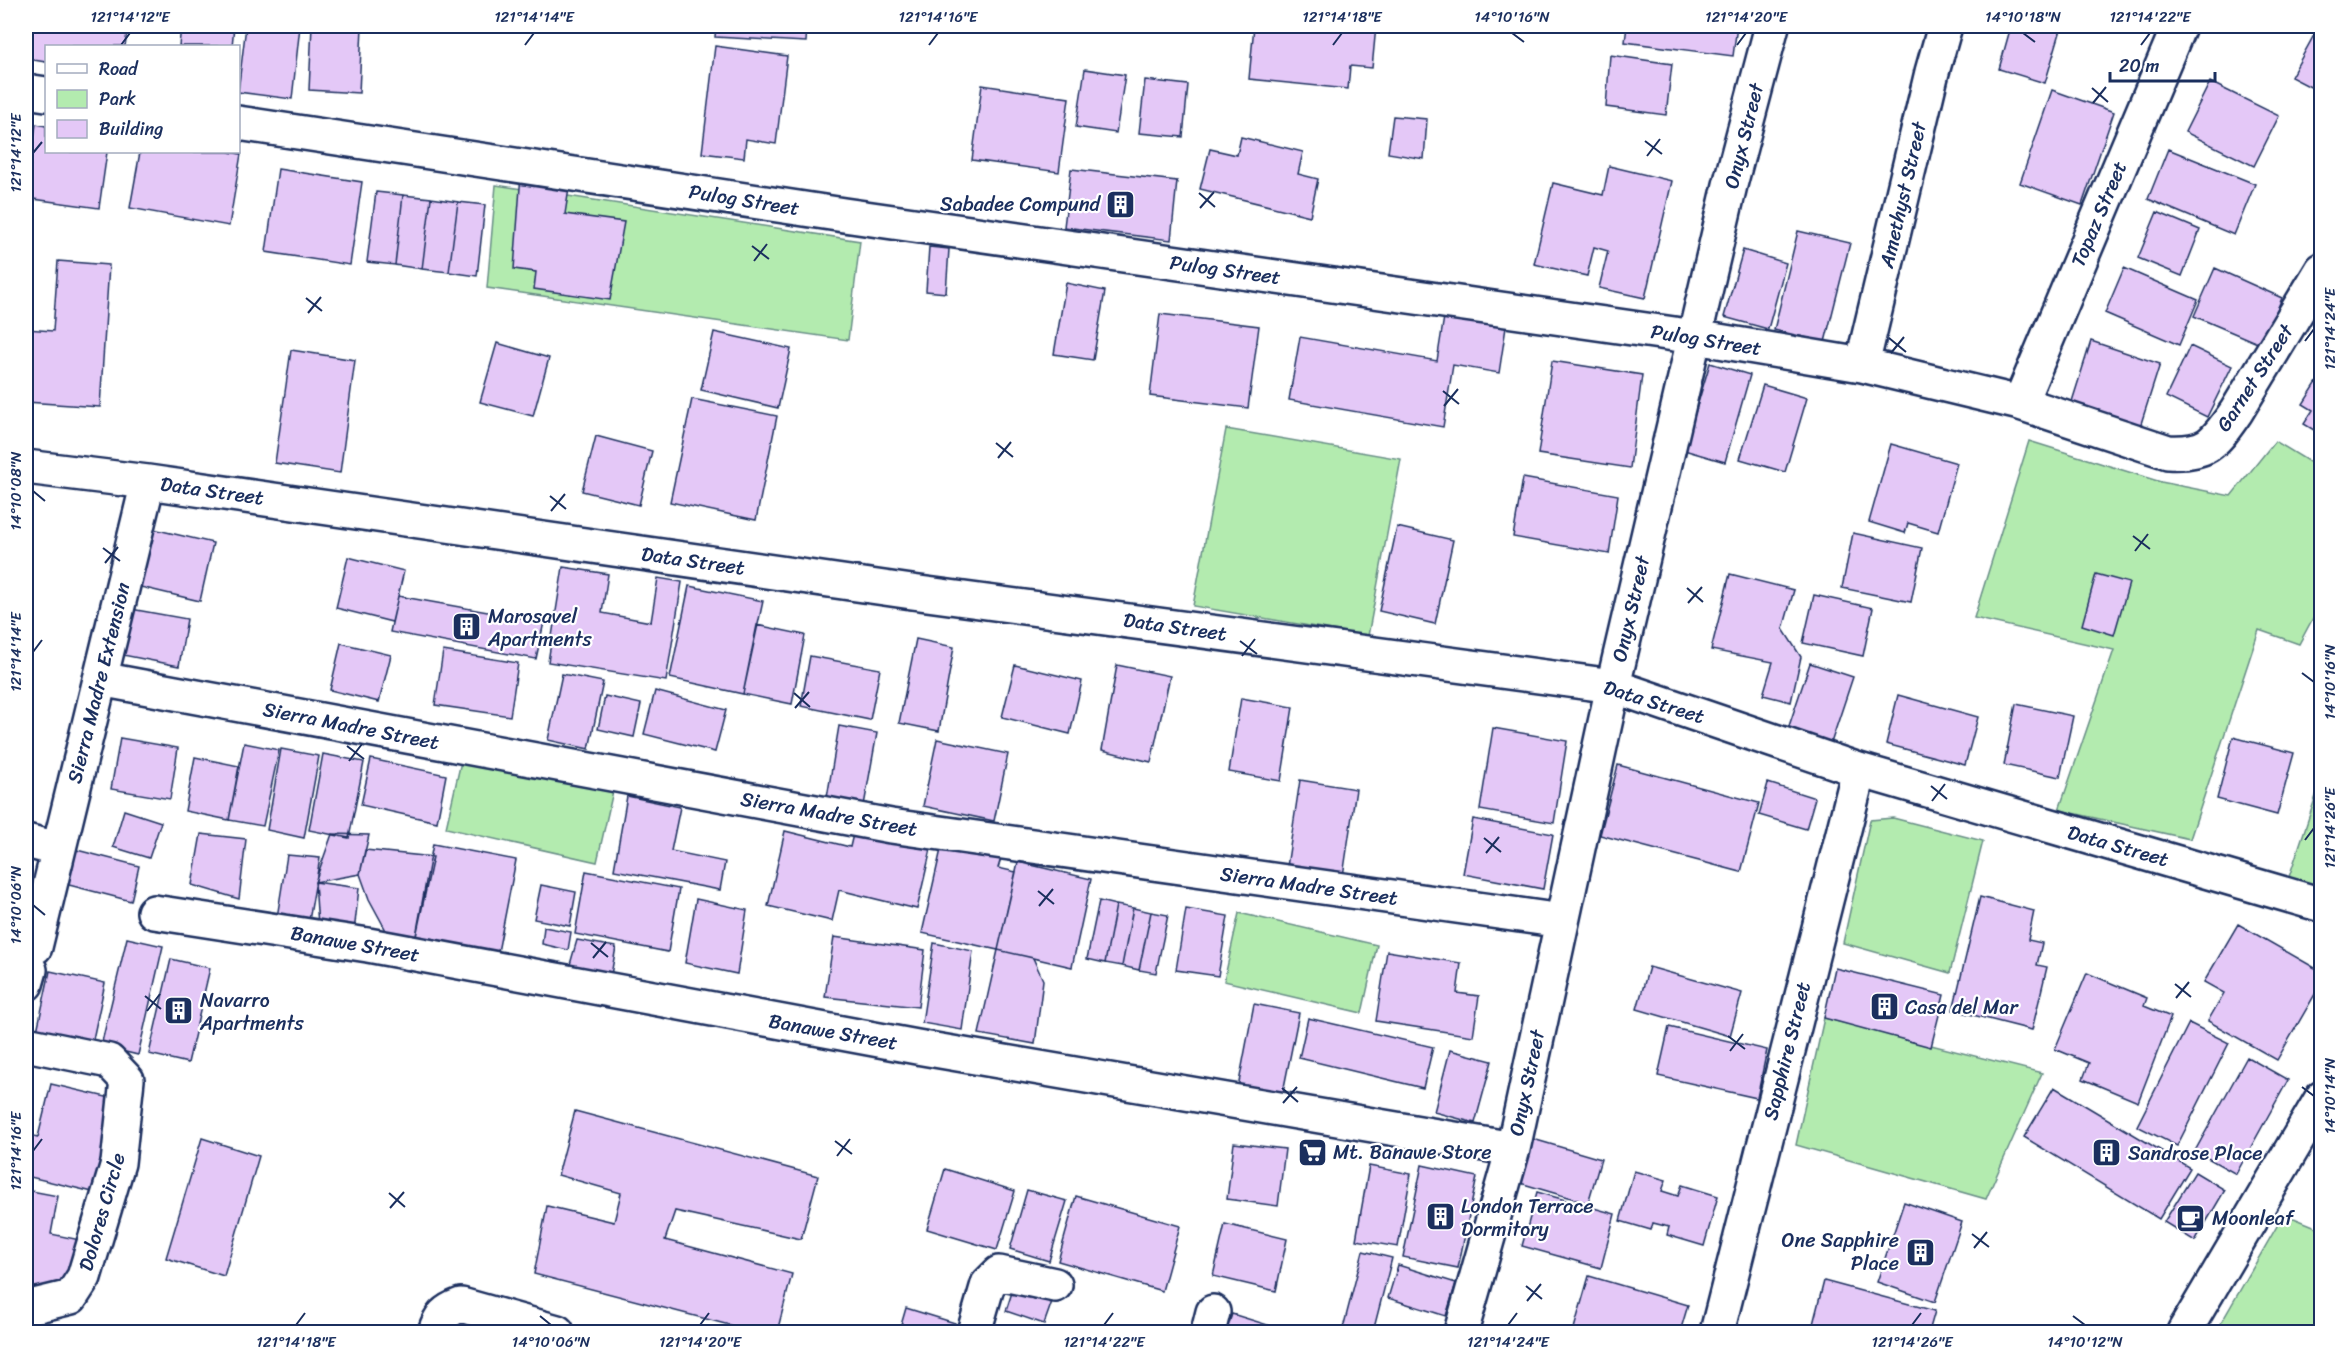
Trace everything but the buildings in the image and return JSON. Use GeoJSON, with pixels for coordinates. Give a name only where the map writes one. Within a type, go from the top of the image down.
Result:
{"type":"FeatureCollection","features":[{"type":"Feature","properties":{"kind":"street","name":"Onyx Street"},"geometry":{"type":"LineString","coordinates":[[1461,1332],[1513,1149],[1613,686],[1730,185],[1772,26]]}},
{"type":"Feature","properties":{"kind":"street","name":"Amethyst Street"},"geometry":{"type":"LineString","coordinates":[[1863,365],[1932,72],[1946,26]]}},
{"type":"Feature","properties":{"kind":"street","name":"Topaz Street"},"geometry":{"type":"LineString","coordinates":[[2020,403],[2179,26]]}},
{"type":"Feature","properties":{"kind":"street"},"geometry":{"type":"LineString","coordinates":[[26,91],[45,94]]}},
{"type":"Feature","properties":{"kind":"street","name":"Pulog Street"},"geometry":{"type":"LineString","coordinates":[[240,123],[844,215],[1695,337],[1863,365],[2020,403],[2168,452],[2184,453],[2202,450]]}},
{"type":"Feature","properties":{"kind":"street","name":"Garnet Street"},"geometry":{"type":"LineString","coordinates":[[2202,450],[2211,444],[2236,412],[2322,270]]}},
{"type":"Feature","properties":{"kind":"street","name":"Data Street"},"geometry":{"type":"LineString","coordinates":[[26,467],[148,482],[912,592],[1613,686],[1859,770],[2322,905]]}},
{"type":"Feature","properties":{"kind":"street","name":"Sierra Madre Extension"},"geometry":{"type":"LineString","coordinates":[[30,967],[148,482]]}},
{"type":"Feature","properties":{"kind":"street","name":"Sierra Madre Street"},"geometry":{"type":"LineString","coordinates":[[100,679],[891,826],[1562,921]]}},
{"type":"Feature","properties":{"kind":"street","name":"Sapphire Street"},"geometry":{"type":"LineString","coordinates":[[1717,1332],[1859,770]]}},
{"type":"Feature","properties":{"kind":"street"},"geometry":{"type":"LineString","coordinates":[[26,841],[58,849]]}},
{"type":"Feature","properties":{"kind":"street","name":"Banawe Street"},"geometry":{"type":"LineString","coordinates":[[154,912],[368,945],[928,1049],[1513,1149]]}},
{"type":"Feature","properties":{"kind":"street","name":"Dolores Circle"},"geometry":{"type":"LineString","coordinates":[[26,1044],[109,1061],[127,1080],[118,1163],[84,1277],[71,1297],[26,1308]]}},
{"type":"Feature","properties":{"kind":"street"},"geometry":{"type":"LineString","coordinates":[[2184,1332],[2322,1098]]}},
{"type":"Feature","properties":{"kind":"street"},"geometry":{"type":"LineString","coordinates":[[974,1332],[988,1284],[999,1273],[1054,1285]]}},
{"type":"Feature","properties":{"kind":"street"},"geometry":{"type":"LineString","coordinates":[[435,1332],[439,1318],[448,1310],[461,1305],[557,1332]]}},
{"type":"Feature","properties":{"kind":"green space"},"geometry":{"type":"Polygon","coordinates":[[[496,185],[860,241],[848,340],[487,288],[496,185]]]}},
{"type":"Feature","properties":{"kind":"green space"},"geometry":{"type":"Polygon","coordinates":[[[1226,429],[1401,459],[1368,636],[1193,606],[1226,429]]]}},
{"type":"Feature","properties":{"kind":"green space"},"geometry":{"type":"Polygon","coordinates":[[[2029,441],[2161,482],[2231,496],[2275,441],[2321,469],[2321,603],[2299,644],[2259,630],[2190,839],[2059,810],[2114,650],[1974,618],[2029,441]]]}},
{"type":"Feature","properties":{"kind":"green space"},"geometry":{"type":"Polygon","coordinates":[[[462,757],[613,791],[597,862],[446,828],[462,757]]]}},
{"type":"Feature","properties":{"kind":"green space"},"geometry":{"type":"Polygon","coordinates":[[[2321,781],[2321,890],[2288,880],[2321,781]]]}},
{"type":"Feature","properties":{"kind":"green space"},"geometry":{"type":"Polygon","coordinates":[[[1893,818],[1983,841],[1950,973],[1843,943],[1870,820],[1893,818]]]}},
{"type":"Feature","properties":{"kind":"green space"},"geometry":{"type":"Polygon","coordinates":[[[1239,913],[1377,945],[1362,1013],[1224,981],[1239,913]]]}},
{"type":"Feature","properties":{"kind":"green space"},"geometry":{"type":"Polygon","coordinates":[[[1824,1018],[2042,1073],[1986,1199],[1796,1145],[1824,1018]]]}},
{"type":"Feature","properties":{"kind":"green space"},"geometry":{"type":"Polygon","coordinates":[[[2284,1214],[2321,1229],[2321,1332],[2216,1332],[2284,1214]]]}},
{"type":"Feature","properties":{"kind":"place","name":"Sabadee Compund"},"geometry":{"type":"Point","coordinates":[1121,204]}},
{"type":"Feature","properties":{"kind":"place","name":"Marosavel Apartments"},"geometry":{"type":"Point","coordinates":[467,627]}},
{"type":"Feature","properties":{"kind":"place","name":"Casa del Mar"},"geometry":{"type":"Point","coordinates":[1884,1007]}},
{"type":"Feature","properties":{"kind":"place","name":"Navarro Apartments"},"geometry":{"type":"Point","coordinates":[179,1011]}},
{"type":"Feature","properties":{"kind":"place","name":"Mt. Banawe Store"},"geometry":{"type":"Point","coordinates":[1312,1152]}},
{"type":"Feature","properties":{"kind":"place","name":"Sandrose Place"},"geometry":{"type":"Point","coordinates":[2107,1153]}},
{"type":"Feature","properties":{"kind":"place","name":"London Terrace Dormitory"},"geometry":{"type":"Point","coordinates":[1440,1217]}},
{"type":"Feature","properties":{"kind":"place","name":"Moonleaf"},"geometry":{"type":"Point","coordinates":[2191,1218]}},
{"type":"Feature","properties":{"kind":"place","name":"One Sapphire Place"},"geometry":{"type":"Point","coordinates":[1920,1252]}}]}
